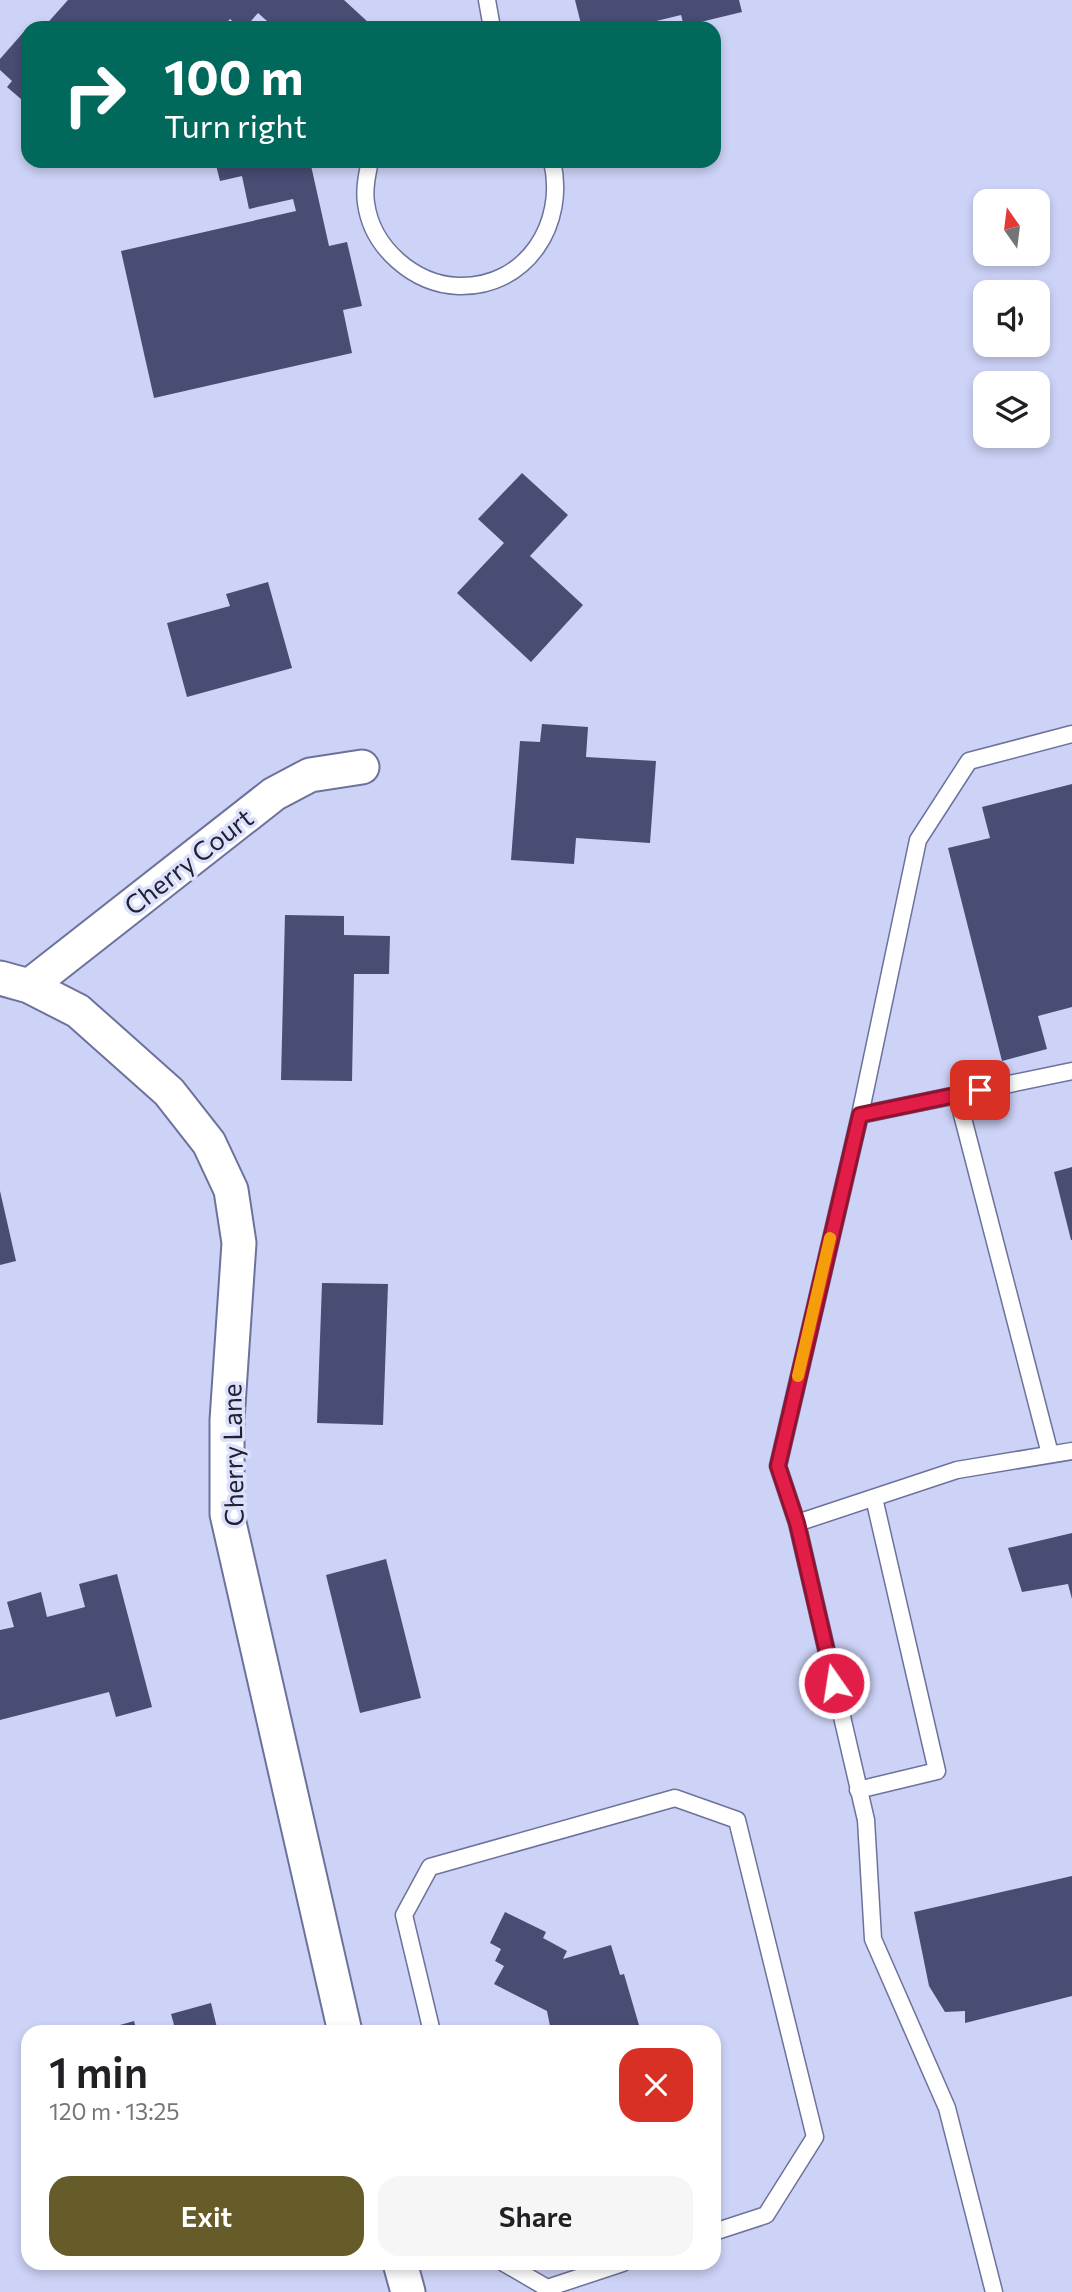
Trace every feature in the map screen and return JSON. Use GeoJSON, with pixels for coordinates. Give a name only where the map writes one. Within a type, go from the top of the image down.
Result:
{"type":"FeatureCollection","features":[{"type":"Feature","properties":{"kind":"street","name":"Cherry Court"},"geometry":{"type":"LineString","coordinates":[[15,982],[274,794],[310,775],[362,767]]}},
{"type":"Feature","properties":{"kind":"street","name":"Cherry Lane"},"geometry":{"type":"LineString","coordinates":[[15,982],[78,1011],[169,1092],[209,1143],[231,1190],[239,1243],[227,1420],[227,1514],[343,2025]]}},
{"type":"Feature","properties":{"kind":"street"},"geometry":{"type":"LineString","coordinates":[[402,2270],[408,2292]]}},
{"type":"Feature","properties":{"kind":"lane"},"geometry":{"type":"LineString","coordinates":[[487,0],[491,21]]}},
{"type":"Feature","properties":{"kind":"lane"},"geometry":{"type":"LineString","coordinates":[[369,168],[366,204],[372,227],[384,247],[400,263],[419,276],[459,286],[480,284],[499,278],[533,253],[545,236],[553,217],[556,197],[554,168]]}},
{"type":"Feature","properties":{"kind":"lane"},"geometry":{"type":"LineString","coordinates":[[993,2292],[947,2108],[873,1939],[866,1820],[797,1523],[778,1466],[860,1115],[918,840],[969,761],[1072,734]]}},
{"type":"Feature","properties":{"kind":"lane"},"geometry":{"type":"LineString","coordinates":[[860,1115],[1072,1071]]}},
{"type":"Feature","properties":{"kind":"lane"},"geometry":{"type":"LineString","coordinates":[[957,1095],[1050,1454]]}},
{"type":"Feature","properties":{"kind":"lane"},"geometry":{"type":"LineString","coordinates":[[797,1523],[957,1470],[1072,1451]]}},
{"type":"Feature","properties":{"kind":"lane"},"geometry":{"type":"LineString","coordinates":[[858,1790],[937,1771],[874,1498]]}},
{"type":"Feature","properties":{"kind":"lane"},"geometry":{"type":"LineString","coordinates":[[430,2025],[404,1916],[430,1867],[675,1798],[737,1821],[815,2137],[766,2214],[721,2230]]}},
{"type":"Feature","properties":{"kind":"lane"},"geometry":{"type":"LineString","coordinates":[[516,2270],[547,2288],[602,2270]]}},
{"type":"Feature","properties":{"kind":"building"},"geometry":{"type":"Polygon","coordinates":[[[68,0],[344,0],[367,21],[267,21],[258,13],[251,21],[49,21],[68,0]]]}},
{"type":"Feature","properties":{"kind":"building"},"geometry":{"type":"Polygon","coordinates":[[[575,0],[739,0],[742,12],[705,21],[683,21],[681,15],[656,21],[580,21],[575,0]]]}},
{"type":"Feature","properties":{"kind":"building"},"geometry":{"type":"Polygon","coordinates":[[[21,35],[21,99],[7,87],[12,81],[0,70],[0,59],[21,35]]]}},
{"type":"Feature","properties":{"kind":"building"},"geometry":{"type":"Polygon","coordinates":[[[217,168],[312,168],[329,246],[347,242],[362,306],[343,310],[352,353],[154,398],[121,251],[296,211],[293,199],[249,209],[242,176],[220,181],[217,168]]]}},
{"type":"Feature","properties":{"kind":"building"},"geometry":{"type":"Polygon","coordinates":[[[522,473],[568,515],[530,556],[583,605],[531,662],[457,593],[504,543],[478,519],[522,473]]]}},
{"type":"Feature","properties":{"kind":"building"},"geometry":{"type":"Polygon","coordinates":[[[268,582],[292,668],[187,697],[167,623],[230,606],[226,594],[268,582]]]}},
{"type":"Feature","properties":{"kind":"building"},"geometry":{"type":"Polygon","coordinates":[[[542,724],[588,727],[586,757],[656,761],[650,843],[576,838],[574,864],[511,860],[520,741],[540,742],[542,724]]]}},
{"type":"Feature","properties":{"kind":"building"},"geometry":{"type":"Polygon","coordinates":[[[1072,784],[1072,1007],[1038,1016],[1047,1049],[1002,1061],[948,848],[990,838],[982,807],[1072,784]]]}},
{"type":"Feature","properties":{"kind":"building"},"geometry":{"type":"Polygon","coordinates":[[[285,915],[344,916],[344,935],[390,936],[389,974],[354,974],[352,1081],[281,1080],[285,915]]]}},
{"type":"Feature","properties":{"kind":"building"},"geometry":{"type":"Polygon","coordinates":[[[1072,1167],[1072,1240],[1071,1240],[1054,1172],[1072,1167]]]}},
{"type":"Feature","properties":{"kind":"building"},"geometry":{"type":"Polygon","coordinates":[[[0,1191],[16,1261],[0,1265],[0,1191]]]}},
{"type":"Feature","properties":{"kind":"building"},"geometry":{"type":"Polygon","coordinates":[[[322,1283],[388,1284],[383,1425],[317,1423],[322,1283]]]}},
{"type":"Feature","properties":{"kind":"building"},"geometry":{"type":"Polygon","coordinates":[[[1072,1533],[1072,1599],[1068,1584],[1022,1592],[1008,1548],[1072,1533]]]}},
{"type":"Feature","properties":{"kind":"building"},"geometry":{"type":"Polygon","coordinates":[[[386,1559],[421,1698],[360,1713],[326,1575],[386,1559]]]}},
{"type":"Feature","properties":{"kind":"building"},"geometry":{"type":"Polygon","coordinates":[[[117,1574],[152,1707],[116,1717],[109,1692],[0,1720],[0,1630],[14,1627],[7,1602],[41,1592],[47,1617],[85,1607],[79,1584],[117,1574]]]}},
{"type":"Feature","properties":{"kind":"building"},"geometry":{"type":"Polygon","coordinates":[[[1072,1876],[1072,1996],[965,2023],[965,2011],[945,2012],[929,1986],[914,1912],[1072,1876]]]}},
{"type":"Feature","properties":{"kind":"building"},"geometry":{"type":"Polygon","coordinates":[[[505,1912],[546,1932],[543,1938],[567,1951],[563,1959],[611,1945],[620,1975],[624,1974],[639,2025],[550,2025],[547,2011],[494,1984],[504,1966],[495,1961],[501,1949],[490,1943],[505,1912]]]}},
{"type":"Feature","properties":{"kind":"building"},"geometry":{"type":"Polygon","coordinates":[[[211,2003],[216,2025],[174,2025],[171,2014],[211,2003]]]}},
{"type":"Feature","properties":{"kind":"slow traffic"},"geometry":{"type":"LineString","coordinates":[[798,1376],[830,1238]]}},
{"type":"Feature","properties":{"kind":"route"},"geometry":{"type":"LineString","coordinates":[[834,1683],[797,1523],[778,1466],[841,1192],[860,1115],[980,1090]]}}]}
